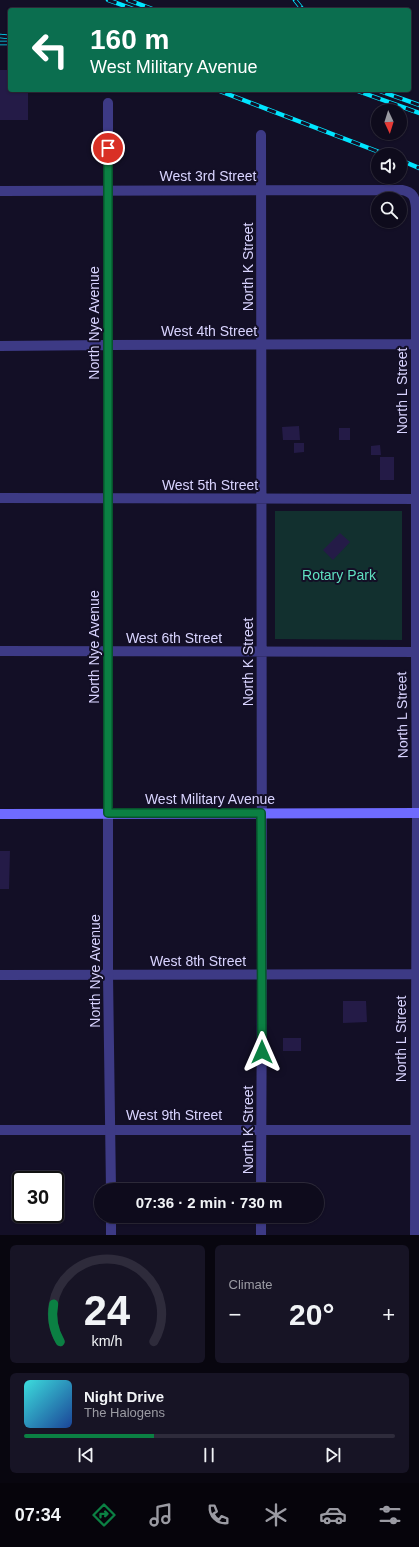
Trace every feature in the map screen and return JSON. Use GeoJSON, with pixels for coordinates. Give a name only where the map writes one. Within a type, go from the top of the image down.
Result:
{"type":"FeatureCollection","features":[{"type":"Feature","properties":{"kind":"main road","name":"West Military Avenue"},"geometry":{"type":"LineString","coordinates":[[0,814],[418,814]]}},
{"type":"Feature","properties":{"kind":"street","name":"North Nye Avenue"},"geometry":{"type":"LineString","coordinates":[[108,103],[108,974],[111,1183]]}},
{"type":"Feature","properties":{"kind":"street","name":"North K Street"},"geometry":{"type":"LineString","coordinates":[[261,135],[261,1183]]}},
{"type":"Feature","properties":{"kind":"street","name":"West 3rd Street"},"geometry":{"type":"LineString","coordinates":[[0,191],[402,190],[410,192],[414,195]]}},
{"type":"Feature","properties":{"kind":"street","name":"North L Street"},"geometry":{"type":"LineString","coordinates":[[414,195],[418,258],[417,1130],[414,1235]]}},
{"type":"Feature","properties":{"kind":"street","name":"West 4th Street"},"geometry":{"type":"LineString","coordinates":[[0,346],[418,344]]}},
{"type":"Feature","properties":{"kind":"street","name":"West 5th Street"},"geometry":{"type":"LineString","coordinates":[[0,498],[417,499]]}},
{"type":"Feature","properties":{"kind":"street","name":"West 6th Street"},"geometry":{"type":"LineString","coordinates":[[0,652],[417,652]]}},
{"type":"Feature","properties":{"kind":"street","name":"West 8th Street"},"geometry":{"type":"LineString","coordinates":[[0,975],[417,974]]}},
{"type":"Feature","properties":{"kind":"street","name":"West 9th Street"},"geometry":{"type":"LineString","coordinates":[[0,1130],[417,1130]]}},
{"type":"Feature","properties":{"kind":"street"},"geometry":{"type":"LineString","coordinates":[[111,1223],[111,1235]]}},
{"type":"Feature","properties":{"kind":"street"},"geometry":{"type":"LineString","coordinates":[[261,1223],[261,1235]]}},
{"type":"Feature","properties":{"kind":"green space","name":"Rotary Park"},"geometry":{"type":"Polygon","coordinates":[[[275,511],[402,511],[402,640],[275,639],[275,511]]]}},
{"type":"Feature","properties":{"kind":"building"},"geometry":{"type":"Polygon","coordinates":[[[0,70],[8,70],[8,92],[28,92],[28,120],[0,120],[0,70]]]}},
{"type":"Feature","properties":{"kind":"building"},"geometry":{"type":"Polygon","coordinates":[[[299,426],[300,440],[283,440],[282,427],[299,426]]]}},
{"type":"Feature","properties":{"kind":"building"},"geometry":{"type":"Polygon","coordinates":[[[339,428],[350,428],[350,440],[339,440],[339,428]]]}},
{"type":"Feature","properties":{"kind":"building"},"geometry":{"type":"Polygon","coordinates":[[[294,443],[304,443],[304,452],[294,453],[294,443]]]}},
{"type":"Feature","properties":{"kind":"building"},"geometry":{"type":"Polygon","coordinates":[[[380,445],[381,455],[371,455],[371,446],[380,445]]]}},
{"type":"Feature","properties":{"kind":"building"},"geometry":{"type":"Polygon","coordinates":[[[380,457],[394,457],[394,480],[380,480],[380,457]]]}},
{"type":"Feature","properties":{"kind":"building"},"geometry":{"type":"Polygon","coordinates":[[[340,533],[350,542],[333,560],[323,550],[340,533]]]}},
{"type":"Feature","properties":{"kind":"building"},"geometry":{"type":"Polygon","coordinates":[[[0,851],[10,851],[9,889],[0,889],[0,851]]]}},
{"type":"Feature","properties":{"kind":"building"},"geometry":{"type":"Polygon","coordinates":[[[343,1001],[366,1001],[367,1022],[343,1023],[343,1001]]]}},
{"type":"Feature","properties":{"kind":"building"},"geometry":{"type":"Polygon","coordinates":[[[283,1038],[301,1038],[301,1051],[283,1051],[283,1038]]]}},
{"type":"Feature","properties":{"kind":"railway"},"geometry":{"type":"LineString","coordinates":[[108,0],[130,8]]}},
{"type":"Feature","properties":{"kind":"railway"},"geometry":{"type":"LineString","coordinates":[[128,0],[150,8]]}},
{"type":"Feature","properties":{"kind":"railway"},"geometry":{"type":"LineString","coordinates":[[295,0],[301,8]]}},
{"type":"Feature","properties":{"kind":"railway"},"geometry":{"type":"LineString","coordinates":[[0,36],[8,37]]}},
{"type":"Feature","properties":{"kind":"railway"},"geometry":{"type":"LineString","coordinates":[[0,43],[8,43]]}},
{"type":"Feature","properties":{"kind":"railway"},"geometry":{"type":"LineString","coordinates":[[222,92],[371,149]]}},
{"type":"Feature","properties":{"kind":"railway"},"geometry":{"type":"LineString","coordinates":[[361,92],[419,113]]}},
{"type":"Feature","properties":{"kind":"railway"},"geometry":{"type":"LineString","coordinates":[[383,92],[419,105]]}},
{"type":"Feature","properties":{"kind":"railway"},"geometry":{"type":"LineString","coordinates":[[407,163],[419,168]]}},
{"type":"Feature","properties":{"kind":"route"},"geometry":{"type":"LineString","coordinates":[[108,148],[108,813],[261,813],[262,1052]]}}]}
